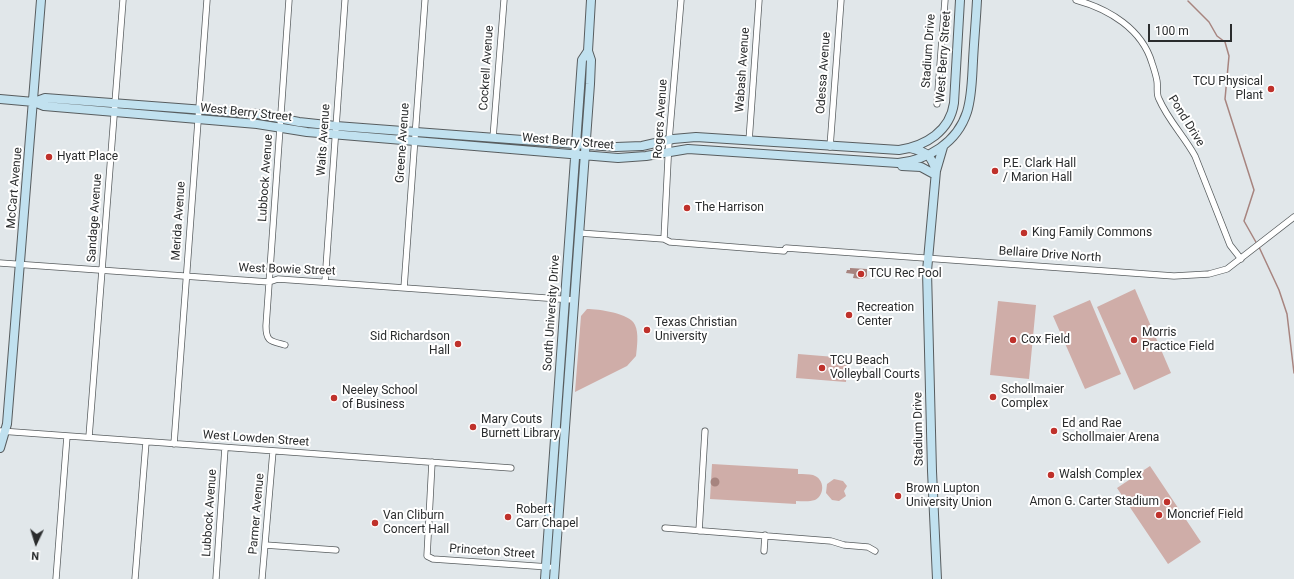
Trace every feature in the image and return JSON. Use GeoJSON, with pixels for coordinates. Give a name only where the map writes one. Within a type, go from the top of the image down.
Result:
{"type":"FeatureCollection","features":[{"type":"Feature","properties":{"kind":"main road","name":"McCart Avenue"},"geometry":{"type":"LineString","coordinates":[[0,448],[20,265],[42,0]]}},
{"type":"Feature","properties":{"kind":"main road","name":"South University Drive"},"geometry":{"type":"LineString","coordinates":[[545,579],[565,300],[581,145],[582,60],[588,51],[591,0]]}},
{"type":"Feature","properties":{"kind":"main road","name":"West Berry Street"},"geometry":{"type":"LineString","coordinates":[[34,102],[45,98],[115,103],[282,118],[299,122],[336,126],[581,145],[630,147],[696,137],[888,151],[910,148],[941,131],[950,119],[954,103],[960,0]]}},
{"type":"Feature","properties":{"kind":"main road","name":"West Berry Street"},"geometry":{"type":"LineString","coordinates":[[0,99],[34,102],[44,106],[281,127],[335,135],[580,155],[629,157],[646,156],[669,151],[697,149],[874,162],[908,162],[928,155],[943,147],[959,128],[969,105],[977,0]]}},
{"type":"Feature","properties":{"kind":"main road"},"geometry":{"type":"LineString","coordinates":[[910,148],[928,155],[931,144],[941,131]]}},
{"type":"Feature","properties":{"kind":"main road"},"geometry":{"type":"LineString","coordinates":[[462,145],[468,142],[488,141],[493,138]]}},
{"type":"Feature","properties":{"kind":"main road"},"geometry":{"type":"LineString","coordinates":[[629,157],[664,147],[669,140]]}},
{"type":"Feature","properties":{"kind":"main road"},"geometry":{"type":"LineString","coordinates":[[697,149],[708,146],[738,147],[749,141]]}},
{"type":"Feature","properties":{"kind":"main road"},"geometry":{"type":"LineString","coordinates":[[751,153],[758,148],[788,149],[796,145]]}},
{"type":"Feature","properties":{"kind":"main road"},"geometry":{"type":"LineString","coordinates":[[874,162],[921,167],[934,172],[943,147]]}},
{"type":"Feature","properties":{"kind":"main road","name":"South University Drive"},"geometry":{"type":"LineString","coordinates":[[554,579],[579,233],[580,155]]}},
{"type":"Feature","properties":{"kind":"main road","name":"Stadium Drive"},"geometry":{"type":"LineString","coordinates":[[928,155],[932,158],[936,182],[927,270],[932,471],[937,579]]}},
{"type":"Feature","properties":{"kind":"street","name":"Sandage Avenue"},"geometry":{"type":"LineString","coordinates":[[89,437],[123,0]]}},
{"type":"Feature","properties":{"kind":"street","name":"Merida Avenue"},"geometry":{"type":"LineString","coordinates":[[174,444],[207,0]]}},
{"type":"Feature","properties":{"kind":"street","name":"Lubbock Avenue"},"geometry":{"type":"LineString","coordinates":[[285,345],[270,341],[266,336],[290,0]]}},
{"type":"Feature","properties":{"kind":"street","name":"Waits Avenue"},"geometry":{"type":"LineString","coordinates":[[325,282],[345,0]]}},
{"type":"Feature","properties":{"kind":"street","name":"Greene Avenue"},"geometry":{"type":"LineString","coordinates":[[404,288],[425,0]]}},
{"type":"Feature","properties":{"kind":"street","name":"Cockrell Avenue"},"geometry":{"type":"LineString","coordinates":[[493,138],[504,0]]}},
{"type":"Feature","properties":{"kind":"street","name":"Rogers Avenue"},"geometry":{"type":"LineString","coordinates":[[664,239],[669,140],[681,0]]}},
{"type":"Feature","properties":{"kind":"street","name":"Wabash Avenue"},"geometry":{"type":"LineString","coordinates":[[749,141],[759,0]]}},
{"type":"Feature","properties":{"kind":"street","name":"Odessa Avenue"},"geometry":{"type":"LineString","coordinates":[[830,147],[841,0]]}},
{"type":"Feature","properties":{"kind":"street","name":"Stadium Drive"},"geometry":{"type":"LineString","coordinates":[[937,104],[945,0]]}},
{"type":"Feature","properties":{"kind":"street","name":"Pond Drive"},"geometry":{"type":"LineString","coordinates":[[1076,0],[1102,9],[1119,19],[1141,41],[1152,62],[1157,81],[1158,97],[1169,119],[1187,142],[1230,245],[1241,259]]}},
{"type":"Feature","properties":{"kind":"street","name":"Bellaire Drive North"},"geometry":{"type":"LineString","coordinates":[[664,239],[670,242],[728,247],[784,251],[786,248],[1174,276],[1218,272],[1241,259],[1294,217]]}},
{"type":"Feature","properties":{"kind":"street"},"geometry":{"type":"LineString","coordinates":[[579,233],[664,239]]}},
{"type":"Feature","properties":{"kind":"street","name":"West Bowie Street"},"geometry":{"type":"LineString","coordinates":[[0,263],[269,282],[278,279],[325,282],[574,300]]}},
{"type":"Feature","properties":{"kind":"street"},"geometry":{"type":"LineString","coordinates":[[699,531],[705,430]]}},
{"type":"Feature","properties":{"kind":"street","name":"West Lowden Street"},"geometry":{"type":"LineString","coordinates":[[3,431],[511,468]]}},
{"type":"Feature","properties":{"kind":"street"},"geometry":{"type":"LineString","coordinates":[[56,579],[68,436]]}},
{"type":"Feature","properties":{"kind":"street"},"geometry":{"type":"LineString","coordinates":[[135,579],[146,442]]}},
{"type":"Feature","properties":{"kind":"street","name":"Lubbock Avenue"},"geometry":{"type":"LineString","coordinates":[[216,579],[225,448]]}},
{"type":"Feature","properties":{"kind":"street","name":"Parmer Avenue"},"geometry":{"type":"LineString","coordinates":[[262,579],[273,451]]}},
{"type":"Feature","properties":{"kind":"street","name":"Princeton Street"},"geometry":{"type":"LineString","coordinates":[[432,462],[426,554],[428,557],[555,567]]}},
{"type":"Feature","properties":{"kind":"street"},"geometry":{"type":"LineString","coordinates":[[665,528],[765,535],[834,542],[844,545],[868,547],[875,551]]}},
{"type":"Feature","properties":{"kind":"street"},"geometry":{"type":"LineString","coordinates":[[764,551],[765,535]]}},
{"type":"Feature","properties":{"kind":"street"},"geometry":{"type":"LineString","coordinates":[[265,545],[336,550]]}},
{"type":"Feature","properties":{"kind":"shaded area","name":"TCU Rec Pool"},"geometry":{"type":"Polygon","coordinates":[[[850,268],[867,269],[867,276],[862,279],[853,278],[854,274],[846,273],[847,270],[850,270],[850,268]]]}},
{"type":"Feature","properties":{"kind":"shaded area","name":"Morris Practice Field"},"geometry":{"type":"Polygon","coordinates":[[[1135,289],[1171,373],[1134,390],[1097,307],[1135,289]]]}},
{"type":"Feature","properties":{"kind":"shaded area","name":"Morris Practice Field"},"geometry":{"type":"Polygon","coordinates":[[[1090,300],[1121,374],[1085,389],[1053,316],[1090,300]]]}},
{"type":"Feature","properties":{"kind":"shaded area","name":"Cox Field"},"geometry":{"type":"Polygon","coordinates":[[[998,301],[1036,305],[1029,379],[990,375],[998,301]]]}},
{"type":"Feature","properties":{"kind":"shaded area"},"geometry":{"type":"Polygon","coordinates":[[[587,309],[613,312],[627,317],[632,321],[637,332],[636,356],[627,366],[575,392],[581,316],[587,309]]]}},
{"type":"Feature","properties":{"kind":"shaded area","name":"TCU Beach Volleyball Courts"},"geometry":{"type":"Polygon","coordinates":[[[798,354],[847,358],[846,382],[796,378],[798,354]]]}},
{"type":"Feature","properties":{"kind":"shaded area"},"geometry":{"type":"Polygon","coordinates":[[[712,464],[798,469],[798,474],[813,475],[820,480],[822,483],[821,495],[815,500],[796,501],[796,504],[710,499],[712,464]]]}},
{"type":"Feature","properties":{"kind":"shaded area","name":"Moncrief Field"},"geometry":{"type":"Polygon","coordinates":[[[1150,466],[1201,542],[1168,564],[1117,488],[1150,466]]]}},
{"type":"Feature","properties":{"kind":"shaded area"},"geometry":{"type":"Polygon","coordinates":[[[713,478],[717,478],[719,482],[717,486],[713,486],[711,484],[711,480],[713,478]]]}},
{"type":"Feature","properties":{"kind":"shaded area"},"geometry":{"type":"Polygon","coordinates":[[[834,479],[843,481],[847,486],[844,491],[846,496],[839,501],[832,500],[826,493],[827,484],[834,479]]]}},
{"type":"Feature","properties":{"kind":"waterway"},"geometry":{"type":"LineString","coordinates":[[1188,1],[1209,22],[1217,36],[1225,42],[1229,56],[1225,99],[1254,190],[1244,221],[1257,244]]}},
{"type":"Feature","properties":{"kind":"waterway"},"geometry":{"type":"LineString","coordinates":[[1259,247],[1279,290],[1287,314],[1294,373]]}},
{"type":"Feature","properties":{"kind":"place","name":"TCU Physical Plant"},"geometry":{"type":"Point","coordinates":[1271,89]}},
{"type":"Feature","properties":{"kind":"place","name":"Hyatt Place"},"geometry":{"type":"Point","coordinates":[49,157]}},
{"type":"Feature","properties":{"kind":"place","name":"P.E. Clark Hall / Marion Hall"},"geometry":{"type":"Point","coordinates":[995,171]}},
{"type":"Feature","properties":{"kind":"place","name":"The Harrison"},"geometry":{"type":"Point","coordinates":[687,208]}},
{"type":"Feature","properties":{"kind":"place","name":"King Family Commons"},"geometry":{"type":"Point","coordinates":[1024,233]}},
{"type":"Feature","properties":{"kind":"place","name":"TCU Rec Pool"},"geometry":{"type":"Point","coordinates":[861,274]}},
{"type":"Feature","properties":{"kind":"place","name":"Recreation Center"},"geometry":{"type":"Point","coordinates":[849,315]}},
{"type":"Feature","properties":{"kind":"place","name":"Texas Christian University"},"geometry":{"type":"Point","coordinates":[647,330]}},
{"type":"Feature","properties":{"kind":"place","name":"Cox Field"},"geometry":{"type":"Point","coordinates":[1013,340]}},
{"type":"Feature","properties":{"kind":"place","name":"Morris Practice Field"},"geometry":{"type":"Point","coordinates":[1134,340]}},
{"type":"Feature","properties":{"kind":"place","name":"Sid Richardson Hall"},"geometry":{"type":"Point","coordinates":[458,344]}},
{"type":"Feature","properties":{"kind":"place","name":"TCU Beach Volleyball Courts"},"geometry":{"type":"Point","coordinates":[822,368]}},
{"type":"Feature","properties":{"kind":"place","name":"Schollmaier Complex"},"geometry":{"type":"Point","coordinates":[993,397]}},
{"type":"Feature","properties":{"kind":"place","name":"Neeley School of Business"},"geometry":{"type":"Point","coordinates":[334,398]}},
{"type":"Feature","properties":{"kind":"place","name":"Mary Couts Burnett Library"},"geometry":{"type":"Point","coordinates":[473,427]}},
{"type":"Feature","properties":{"kind":"place","name":"Ed and Rae Schollmaier Arena"},"geometry":{"type":"Point","coordinates":[1054,431]}},
{"type":"Feature","properties":{"kind":"place","name":"Walsh Complex"},"geometry":{"type":"Point","coordinates":[1051,475]}},
{"type":"Feature","properties":{"kind":"place","name":"Brown Lupton University Union"},"geometry":{"type":"Point","coordinates":[898,496]}},
{"type":"Feature","properties":{"kind":"place","name":"Amon G. Carter Stadium"},"geometry":{"type":"Point","coordinates":[1167,502]}},
{"type":"Feature","properties":{"kind":"place","name":"Moncrief Field"},"geometry":{"type":"Point","coordinates":[1159,515]}},
{"type":"Feature","properties":{"kind":"place","name":"Robert Carr Chapel"},"geometry":{"type":"Point","coordinates":[508,517]}},
{"type":"Feature","properties":{"kind":"place","name":"Van Cliburn Concert Hall"},"geometry":{"type":"Point","coordinates":[375,523]}}]}
